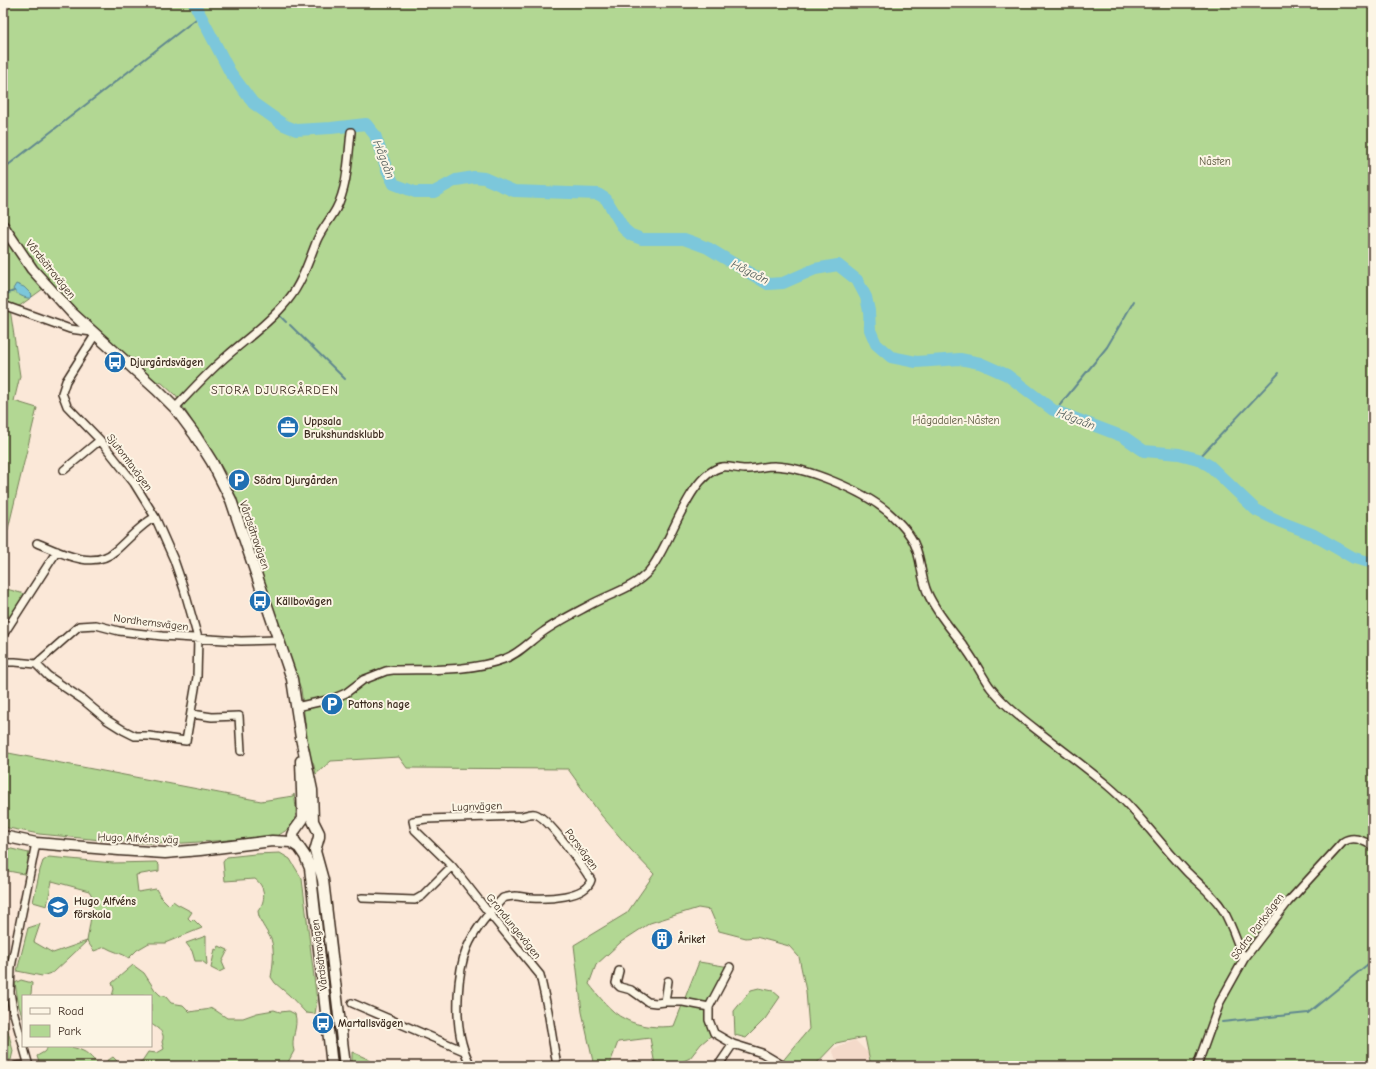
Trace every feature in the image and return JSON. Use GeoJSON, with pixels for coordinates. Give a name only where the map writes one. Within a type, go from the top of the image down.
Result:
{"type":"FeatureCollection","features":[{"type":"Feature","properties":{"kind":"street"},"geometry":{"type":"LineString","coordinates":[[174,408],[224,358],[268,321],[289,299],[300,280],[318,236],[336,209],[342,194],[346,177],[351,132]]}},
{"type":"Feature","properties":{"kind":"street","name":"Vårdsätravägen"},"geometry":{"type":"LineString","coordinates":[[3,226],[32,268],[67,309],[157,390],[174,408],[195,435],[212,462],[231,500],[292,679],[301,738],[312,790],[313,821],[316,827]]}},
{"type":"Feature","properties":{"kind":"street"},"geometry":{"type":"LineString","coordinates":[[3,305],[70,330],[94,334]]}},
{"type":"Feature","properties":{"kind":"street","name":"Sjutomtavägen"},"geometry":{"type":"LineString","coordinates":[[94,334],[66,381],[62,393],[68,406],[100,440],[134,483],[155,517],[174,560],[198,638]]}},
{"type":"Feature","properties":{"kind":"street"},"geometry":{"type":"LineString","coordinates":[[64,470],[100,440]]}},
{"type":"Feature","properties":{"kind":"street"},"geometry":{"type":"LineString","coordinates":[[296,707],[332,699],[346,693],[363,680],[386,671],[472,667],[504,659],[517,653],[542,633],[562,620],[598,600],[639,581],[650,570],[659,557],[691,492],[712,472],[721,468],[744,469],[774,466],[798,470],[836,483],[862,495],[888,512],[914,542],[918,552],[922,578],[935,608],[968,652],[991,688],[1016,714],[1108,786],[1127,803],[1187,872],[1218,903],[1224,912],[1244,959]]}},
{"type":"Feature","properties":{"kind":"street"},"geometry":{"type":"LineString","coordinates":[[36,543],[78,559],[96,561],[113,553],[144,523],[155,517]]}},
{"type":"Feature","properties":{"kind":"street"},"geometry":{"type":"LineString","coordinates":[[3,635],[57,551]]}},
{"type":"Feature","properties":{"kind":"street","name":"Nordhemsvägen"},"geometry":{"type":"LineString","coordinates":[[36,664],[79,626],[96,625],[155,635],[241,641],[278,640]]}},
{"type":"Feature","properties":{"kind":"street"},"geometry":{"type":"LineString","coordinates":[[3,662],[36,664],[48,676],[82,699],[107,720],[134,736],[149,736],[186,741],[192,714],[197,677],[198,638]]}},
{"type":"Feature","properties":{"kind":"street"},"geometry":{"type":"LineString","coordinates":[[192,714],[212,717],[239,716],[241,751]]}},
{"type":"Feature","properties":{"kind":"street","name":"Vårdsätravägen"},"geometry":{"type":"LineString","coordinates":[[296,828],[303,819],[301,738]]}},
{"type":"Feature","properties":{"kind":"street","name":"Lugnvägen"},"geometry":{"type":"LineString","coordinates":[[413,821],[426,819],[522,816],[534,814],[541,818]]}},
{"type":"Feature","properties":{"kind":"street","name":"Porsvägen"},"geometry":{"type":"LineString","coordinates":[[489,913],[503,898],[516,896],[531,898],[558,898],[580,891],[590,884],[591,880],[585,870],[551,826],[541,818]]}},
{"type":"Feature","properties":{"kind":"street","name":"Grandungevägen"},"geometry":{"type":"LineString","coordinates":[[413,821],[415,830],[452,866],[540,975],[548,1011],[557,1066]]}},
{"type":"Feature","properties":{"kind":"street"},"geometry":{"type":"LineString","coordinates":[[308,823],[316,827],[319,833],[318,842],[312,848],[307,849],[299,847],[294,840],[296,828],[308,823]]}},
{"type":"Feature","properties":{"kind":"street","name":"Hugo Alfvéns väg"},"geometry":{"type":"LineString","coordinates":[[272,842],[282,838],[296,828]]}},
{"type":"Feature","properties":{"kind":"street","name":"Hugo Alfvéns väg"},"geometry":{"type":"LineString","coordinates":[[3,836],[36,842],[165,853],[272,842],[291,842],[299,847]]}},
{"type":"Feature","properties":{"kind":"street","name":"Södra Parkvägen"},"geometry":{"type":"LineString","coordinates":[[1197,1066],[1220,1002],[1244,959],[1288,902],[1343,842],[1353,838],[1373,846]]}},
{"type":"Feature","properties":{"kind":"street"},"geometry":{"type":"LineString","coordinates":[[22,1044],[13,1010],[10,982],[36,842]]}},
{"type":"Feature","properties":{"kind":"street","name":"Vårdsätravägen"},"geometry":{"type":"LineString","coordinates":[[318,842],[316,851],[323,880],[345,1066]]}},
{"type":"Feature","properties":{"kind":"street","name":"Vårdsätravägen"},"geometry":{"type":"LineString","coordinates":[[299,847],[310,868],[332,1066]]}},
{"type":"Feature","properties":{"kind":"street"},"geometry":{"type":"LineString","coordinates":[[362,898],[415,900],[422,896],[452,866]]}},
{"type":"Feature","properties":{"kind":"street"},"geometry":{"type":"LineString","coordinates":[[471,1066],[464,1051],[460,1033],[458,1006],[462,963],[474,934],[489,913]]}},
{"type":"Feature","properties":{"kind":"street"},"geometry":{"type":"LineString","coordinates":[[730,968],[709,1007],[709,1020],[714,1033],[732,1044],[762,1053],[784,1066]]}},
{"type":"Feature","properties":{"kind":"street"},"geometry":{"type":"LineString","coordinates":[[619,971],[616,983],[620,987],[631,990],[648,1002],[683,1002],[709,1007]]}},
{"type":"Feature","properties":{"kind":"street"},"geometry":{"type":"LineString","coordinates":[[665,1002],[668,981]]}},
{"type":"Feature","properties":{"kind":"street"},"geometry":{"type":"LineString","coordinates":[[352,1003],[464,1051]]}},
{"type":"Feature","properties":{"kind":"street"},"geometry":{"type":"LineString","coordinates":[[721,1065],[732,1044]]}},
{"type":"Feature","properties":{"kind":"street"},"geometry":{"type":"LineString","coordinates":[[16,1066],[28,1066],[23,1047]]}},
{"type":"Feature","properties":{"kind":"shaded area"},"geometry":{"type":"Polygon","coordinates":[[[855,1040],[868,1053],[868,1066],[838,1066],[832,1049],[855,1040]]]}},
{"type":"Feature","properties":{"kind":"green space","name":"Hågadalen-Nåsten"},"geometry":{"type":"Polygon","coordinates":[[[3,3],[1373,3],[1373,1066],[871,1066],[865,1037],[836,1043],[814,1066],[771,1066],[773,1059],[781,1063],[809,1029],[806,991],[799,957],[789,946],[756,937],[746,938],[719,931],[710,910],[698,908],[650,923],[621,942],[596,965],[589,984],[615,1013],[631,1022],[649,1026],[674,1026],[699,962],[730,967],[709,1007],[714,1033],[701,1044],[690,1058],[673,1066],[655,1065],[650,1038],[618,1042],[609,1066],[594,1066],[582,1012],[574,945],[627,913],[654,874],[601,815],[568,769],[407,768],[399,757],[331,761],[316,774],[313,762],[310,762],[301,689],[285,647],[228,477],[176,396],[162,383],[155,381],[87,323],[51,283],[14,310],[10,309],[20,376],[14,401],[37,408],[3,550],[3,3]]]}},
{"type":"Feature","properties":{"kind":"green space"},"geometry":{"type":"Polygon","coordinates":[[[3,588],[28,595],[13,619],[3,613],[3,588]]]}},
{"type":"Feature","properties":{"kind":"green space"},"geometry":{"type":"Polygon","coordinates":[[[3,752],[261,801],[293,796],[294,794],[296,809],[295,820],[288,829],[275,837],[169,844],[122,842],[39,834],[3,827],[3,752]]]}},
{"type":"Feature","properties":{"kind":"green space"},"geometry":{"type":"Polygon","coordinates":[[[3,847],[33,854],[29,875],[3,870],[3,847]]]}},
{"type":"Feature","properties":{"kind":"green space"},"geometry":{"type":"Polygon","coordinates":[[[280,853],[290,859],[302,879],[317,1001],[315,1014],[306,1013],[275,983],[271,977],[273,948],[271,939],[261,922],[258,911],[261,907],[264,894],[259,882],[255,879],[225,881],[223,862],[227,857],[280,853]]]}},
{"type":"Feature","properties":{"kind":"green space"},"geometry":{"type":"Polygon","coordinates":[[[49,857],[113,863],[156,862],[159,865],[159,871],[136,875],[138,892],[156,889],[160,896],[169,905],[173,901],[192,912],[188,918],[191,921],[193,919],[202,928],[165,943],[149,943],[137,950],[129,958],[105,947],[94,951],[87,941],[94,899],[89,891],[52,881],[47,906],[33,902],[43,861],[49,857]]]}},
{"type":"Feature","properties":{"kind":"green space"},"geometry":{"type":"Polygon","coordinates":[[[40,924],[34,942],[53,953],[87,941],[54,972],[42,976],[17,971],[28,928],[40,924]]]}},
{"type":"Feature","properties":{"kind":"green space"},"geometry":{"type":"Polygon","coordinates":[[[206,936],[207,965],[202,961],[195,961],[192,951],[186,943],[206,936]]]}},
{"type":"Feature","properties":{"kind":"green space"},"geometry":{"type":"Polygon","coordinates":[[[219,946],[228,950],[222,962],[225,969],[219,972],[211,968],[215,949],[217,950],[219,946]]]}},
{"type":"Feature","properties":{"kind":"green space"},"geometry":{"type":"Polygon","coordinates":[[[3,954],[14,955],[13,1010],[3,1002],[3,954]]]}},
{"type":"Feature","properties":{"kind":"green space"},"geometry":{"type":"Polygon","coordinates":[[[133,965],[144,973],[160,995],[166,997],[171,1003],[183,1005],[190,1012],[212,1008],[227,1018],[243,1018],[257,1013],[274,1010],[280,1012],[289,1011],[295,1014],[296,1019],[293,1042],[294,1051],[286,1066],[130,1066],[142,1061],[148,1052],[157,1053],[164,1049],[162,1042],[163,1036],[159,1030],[152,1025],[152,995],[112,995],[114,989],[112,983],[133,965]]]}},
{"type":"Feature","properties":{"kind":"green space"},"geometry":{"type":"Polygon","coordinates":[[[21,980],[32,983],[31,994],[22,995],[22,1015],[19,1007],[15,983],[21,980]]]}},
{"type":"Feature","properties":{"kind":"green space"},"geometry":{"type":"Polygon","coordinates":[[[759,988],[773,991],[780,997],[765,1019],[746,1038],[735,1035],[734,1011],[751,990],[759,988]]]}},
{"type":"Feature","properties":{"kind":"green space"},"geometry":{"type":"Polygon","coordinates":[[[3,1011],[13,1051],[11,1060],[3,1061],[3,1011]]]}},
{"type":"Feature","properties":{"kind":"green space"},"geometry":{"type":"Polygon","coordinates":[[[48,1047],[69,1047],[85,1052],[101,1065],[113,1057],[122,1066],[40,1066],[37,1056],[44,1052],[48,1047]]]}},
{"type":"Feature","properties":{"kind":"green space"},"geometry":{"type":"Polygon","coordinates":[[[352,1052],[368,1059],[377,1066],[352,1066],[352,1052]]]}},
{"type":"Feature","properties":{"kind":"water"},"geometry":{"type":"Polygon","coordinates":[[[16,284],[24,287],[32,295],[31,298],[23,297],[16,293],[13,289],[16,284]]]}},
{"type":"Feature","properties":{"kind":"waterway","name":"Hågaån"},"geometry":{"type":"LineString","coordinates":[[194,3],[230,72],[253,103],[284,125],[296,130],[366,124],[375,135],[387,170],[394,184],[415,192],[434,192],[456,180],[474,177],[484,178],[514,191],[598,194],[606,199],[624,229],[631,235],[642,239],[684,239],[708,248],[768,284],[783,283],[815,269],[838,265],[857,280],[866,297],[869,311],[870,330],[876,344],[891,357],[916,362],[960,359],[980,363],[1007,375],[1053,410],[1124,437],[1144,451],[1179,454],[1198,459],[1210,466],[1256,510],[1312,534],[1354,558],[1373,563]]}},
{"type":"Feature","properties":{"kind":"waterway"},"geometry":{"type":"LineString","coordinates":[[3,169],[200,16]]}},
{"type":"Feature","properties":{"kind":"waterway"},"geometry":{"type":"LineString","coordinates":[[3,295],[14,291]]}},
{"type":"Feature","properties":{"kind":"waterway"},"geometry":{"type":"LineString","coordinates":[[1055,411],[1107,347],[1134,301]]}},
{"type":"Feature","properties":{"kind":"waterway"},"geometry":{"type":"LineString","coordinates":[[279,315],[286,322]]}},
{"type":"Feature","properties":{"kind":"waterway"},"geometry":{"type":"LineString","coordinates":[[290,325],[345,379]]}},
{"type":"Feature","properties":{"kind":"waterway"},"geometry":{"type":"LineString","coordinates":[[1198,459],[1279,373]]}},
{"type":"Feature","properties":{"kind":"waterway"},"geometry":{"type":"LineString","coordinates":[[1222,1022],[1308,1013],[1373,960]]}},
{"type":"Feature","properties":{"kind":"place","name":"Djurgårdsvägen"},"geometry":{"type":"Point","coordinates":[115,362]}},
{"type":"Feature","properties":{"kind":"place","name":"Uppsala Brukshundsklubb"},"geometry":{"type":"Point","coordinates":[288,427]}},
{"type":"Feature","properties":{"kind":"place","name":"Södra Djurgården"},"geometry":{"type":"Point","coordinates":[239,480]}},
{"type":"Feature","properties":{"kind":"place","name":"Källbovägen"},"geometry":{"type":"Point","coordinates":[260,601]}},
{"type":"Feature","properties":{"kind":"place","name":"Pattons hage"},"geometry":{"type":"Point","coordinates":[332,704]}},
{"type":"Feature","properties":{"kind":"place","name":"Hugo Alfvéns förskola"},"geometry":{"type":"Point","coordinates":[58,907]}},
{"type":"Feature","properties":{"kind":"place","name":"Åriket"},"geometry":{"type":"Point","coordinates":[662,939]}},
{"type":"Feature","properties":{"kind":"place","name":"Martallsvägen"},"geometry":{"type":"Point","coordinates":[323,1023]}},
{"type":"Feature","properties":{"kind":"district","name":"STORA DJURGÅRDEN"},"geometry":{"type":"Point","coordinates":[275,390]}},
{"type":"Feature","properties":{"kind":"park label","name":"Nåsten"},"geometry":{"type":"Point","coordinates":[1215,161]}}]}
